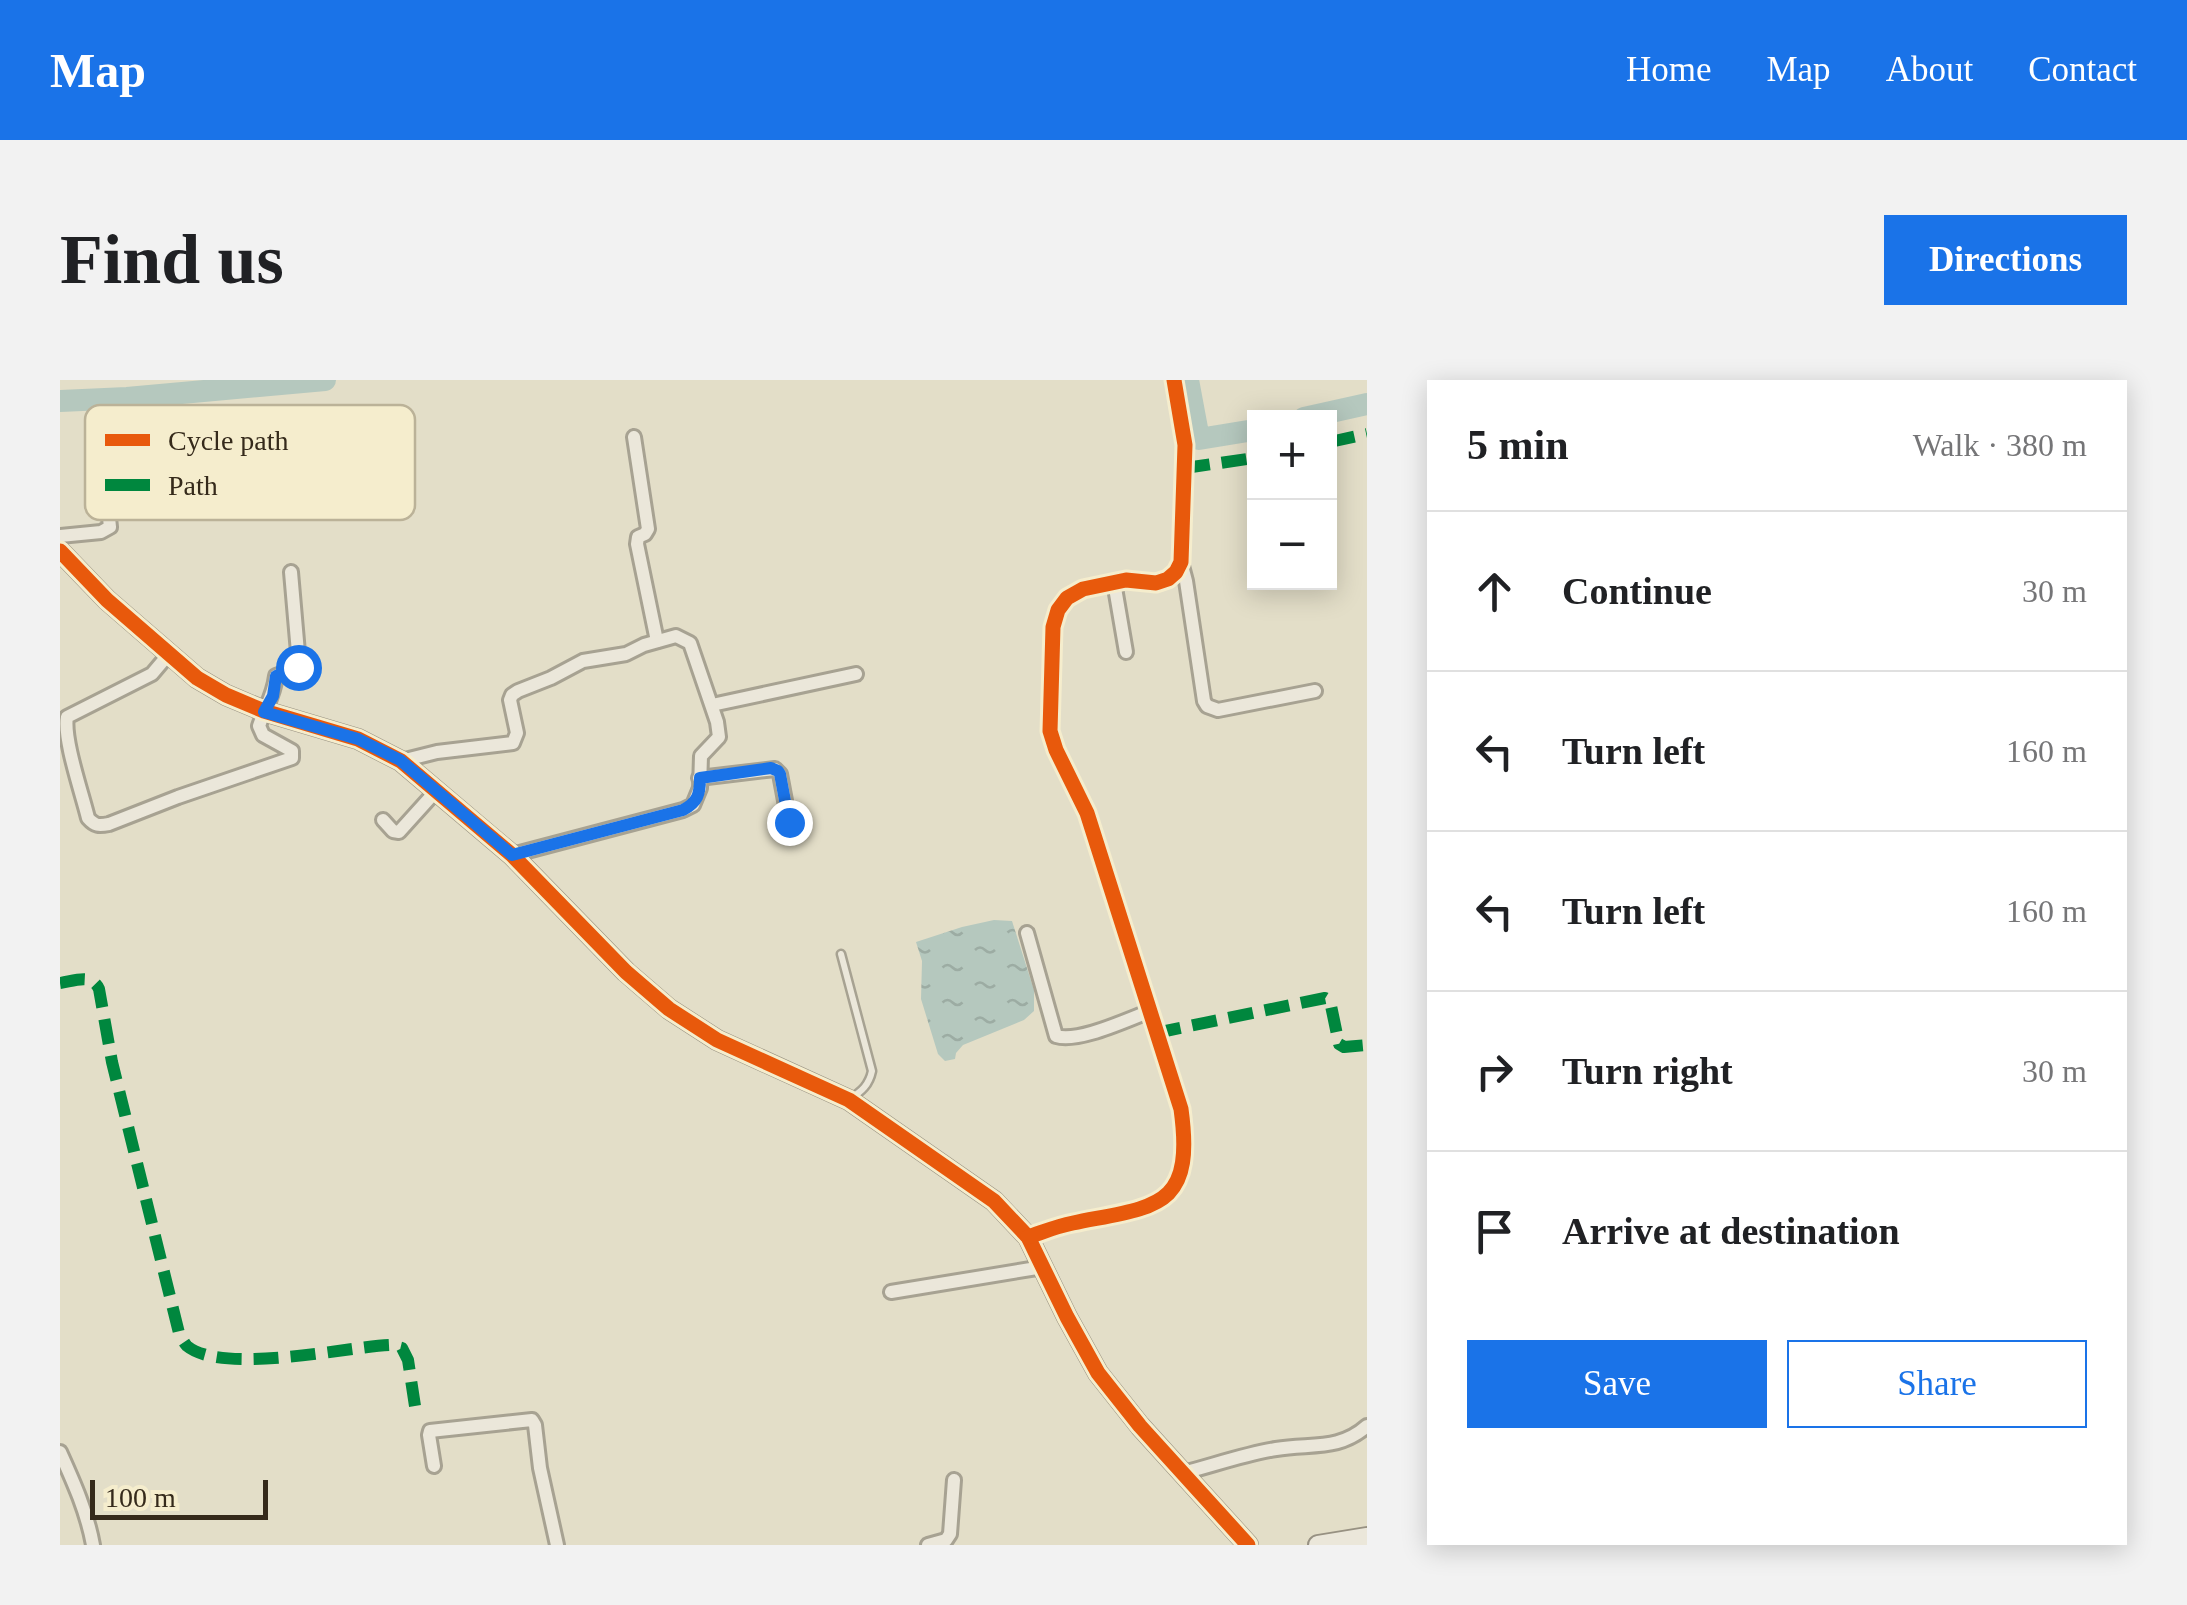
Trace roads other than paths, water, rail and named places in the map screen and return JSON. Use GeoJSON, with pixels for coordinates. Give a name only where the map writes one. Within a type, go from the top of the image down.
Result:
{"type":"FeatureCollection","features":[{"type":"Feature","properties":{"kind":"street"},"geometry":{"type":"LineString","coordinates":[[1028,1238],[1056,1226],[1148,1207],[1167,1195],[1180,1178],[1184,1154],[1181,1108],[1087,813],[1050,731],[1053,627],[1067,598],[1083,589],[1114,582],[1168,579],[1180,562],[1185,445],[1174,380]]}},
{"type":"Feature","properties":{"kind":"street"},"geometry":{"type":"LineString","coordinates":[[634,437],[648,525],[648,532],[636,540],[657,641]]}},
{"type":"Feature","properties":{"kind":"street"},"geometry":{"type":"LineString","coordinates":[[60,536],[101,532],[110,527],[109,520]]}},
{"type":"Feature","properties":{"kind":"street"},"geometry":{"type":"LineString","coordinates":[[60,551],[94,588],[168,655],[226,696],[264,712],[358,739],[400,760],[512,855],[626,972],[670,1009],[716,1040],[849,1100],[994,1202],[1028,1238],[1098,1373],[1140,1426],[1248,1545]]}},
{"type":"Feature","properties":{"kind":"street"},"geometry":{"type":"LineString","coordinates":[[1180,562],[1207,706],[1218,710],[1314,691]]}},
{"type":"Feature","properties":{"kind":"street"},"geometry":{"type":"LineString","coordinates":[[168,655],[152,674],[67,716],[75,765],[88,818],[93,824],[109,824],[289,760],[293,755],[260,733],[259,726],[273,696],[276,676],[296,670],[298,664],[291,572]]}},
{"type":"Feature","properties":{"kind":"street"},"geometry":{"type":"LineString","coordinates":[[1114,582],[1126,652]]}},
{"type":"Feature","properties":{"kind":"street"},"geometry":{"type":"LineString","coordinates":[[400,760],[513,744],[517,733],[510,700],[518,691],[583,660],[626,654],[676,636],[690,643],[719,736],[701,756],[697,799],[692,805],[512,855]]}},
{"type":"Feature","properties":{"kind":"street"},"geometry":{"type":"LineString","coordinates":[[712,705],[856,674]]}},
{"type":"Feature","properties":{"kind":"street"},"geometry":{"type":"LineString","coordinates":[[60,770],[75,765]]}},
{"type":"Feature","properties":{"kind":"street"},"geometry":{"type":"LineString","coordinates":[[700,778],[775,769],[780,774],[789,822]]}},
{"type":"Feature","properties":{"kind":"street"},"geometry":{"type":"LineString","coordinates":[[383,820],[399,832],[436,790]]}},
{"type":"Feature","properties":{"kind":"street"},"geometry":{"type":"LineString","coordinates":[[1027,933],[1056,1036],[1076,1037],[1148,1012]]}},
{"type":"Feature","properties":{"kind":"street"},"geometry":{"type":"LineString","coordinates":[[891,1292],[1042,1267]]}},
{"type":"Feature","properties":{"kind":"street"},"geometry":{"type":"LineString","coordinates":[[434,1466],[430,1432],[532,1420],[556,1545]]}},
{"type":"Feature","properties":{"kind":"street"},"geometry":{"type":"LineString","coordinates":[[1183,1473],[1280,1448],[1336,1444],[1367,1426]]}},
{"type":"Feature","properties":{"kind":"street"},"geometry":{"type":"LineString","coordinates":[[60,1452],[79,1492],[93,1545]]}},
{"type":"Feature","properties":{"kind":"street"},"geometry":{"type":"LineString","coordinates":[[928,1545],[946,1540],[950,1534],[954,1480]]}},
{"type":"Feature","properties":{"kind":"street"},"geometry":{"type":"LineString","coordinates":[[1318,1545],[1367,1537]]}},
{"type":"Feature","properties":{"kind":"lane"},"geometry":{"type":"LineString","coordinates":[[842,954],[872,1071],[864,1090],[849,1100]]}},
{"type":"Feature","properties":{"kind":"water"},"geometry":{"type":"Polygon","coordinates":[[[994,920],[1012,921],[1034,990],[1034,1011],[1024,1020],[963,1045],[955,1059],[945,1061],[938,1054],[921,999],[922,961],[916,942],[994,920]]]}},
{"type":"Feature","properties":{"kind":"waterway"},"geometry":{"type":"LineString","coordinates":[[60,401],[325,380]]}},
{"type":"Feature","properties":{"kind":"waterway"},"geometry":{"type":"LineString","coordinates":[[1188,380],[1199,439],[1247,431]]}},
{"type":"Feature","properties":{"kind":"waterway"},"geometry":{"type":"LineString","coordinates":[[1337,411],[1367,404]]}}]}
